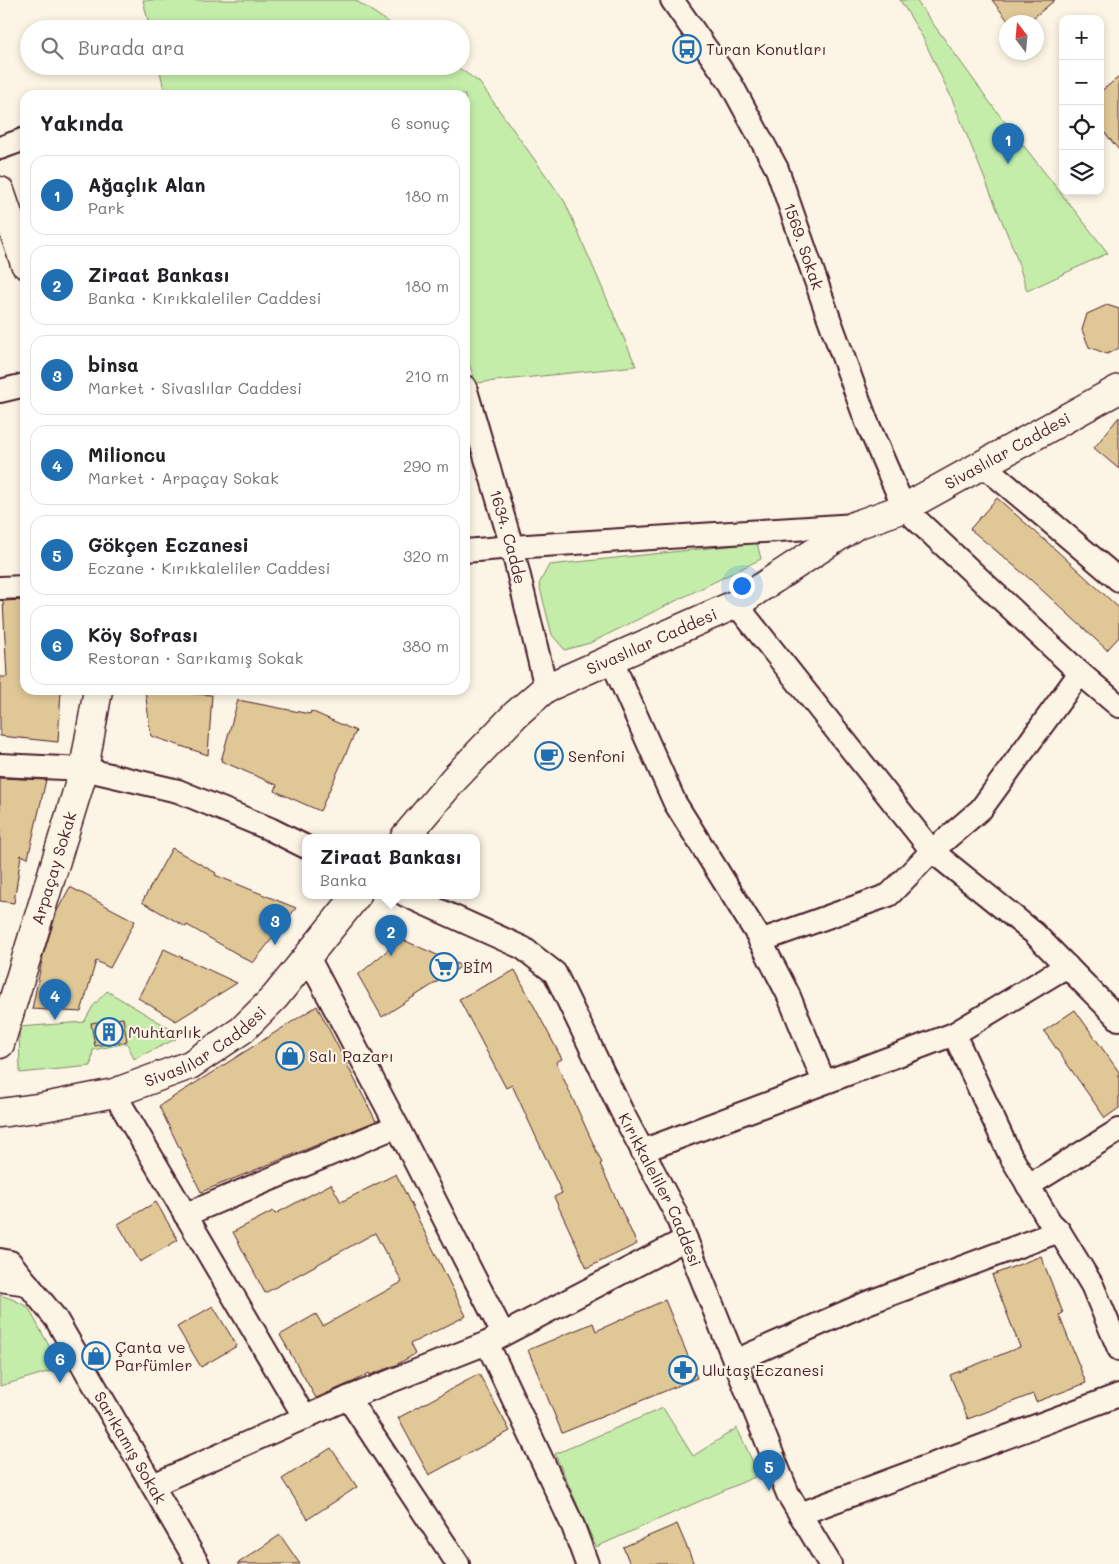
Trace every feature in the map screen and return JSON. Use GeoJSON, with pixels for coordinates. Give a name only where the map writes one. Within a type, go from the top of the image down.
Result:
{"type":"FeatureCollection","features":[{"type":"Feature","properties":{"kind":"main road"},"geometry":{"type":"LineString","coordinates":[[0,191],[20,249]]}},
{"type":"Feature","properties":{"kind":"main road","name":"Sivaslılar Caddesi"},"geometry":{"type":"LineString","coordinates":[[408,834],[454,779],[516,714],[546,688],[736,604],[856,525],[904,508],[1119,390]]}},
{"type":"Feature","properties":{"kind":"main road","name":"Arpaçay Sokak"},"geometry":{"type":"LineString","coordinates":[[0,1044],[84,770],[97,695]]}},
{"type":"Feature","properties":{"kind":"main road","name":"Sivaslılar Caddesi"},"geometry":{"type":"LineString","coordinates":[[0,1113],[44,1107],[114,1093],[190,1065],[242,1030],[275,998],[354,899]]}},
{"type":"Feature","properties":{"kind":"street","name":"1569. Sokak"},"geometry":{"type":"LineString","coordinates":[[672,0],[731,84],[777,169],[866,420],[904,508]]}},
{"type":"Feature","properties":{"kind":"street"},"geometry":{"type":"LineString","coordinates":[[0,148],[20,141]]}},
{"type":"Feature","properties":{"kind":"street"},"geometry":{"type":"LineString","coordinates":[[0,391],[20,386]]}},
{"type":"Feature","properties":{"kind":"street","name":"1634. Cadde"},"geometry":{"type":"LineString","coordinates":[[470,404],[512,547],[546,688]]}},
{"type":"Feature","properties":{"kind":"street"},"geometry":{"type":"LineString","coordinates":[[982,464],[1119,580]]}},
{"type":"Feature","properties":{"kind":"street"},"geometry":{"type":"LineString","coordinates":[[904,508],[1080,673],[1119,706]]}},
{"type":"Feature","properties":{"kind":"street"},"geometry":{"type":"LineString","coordinates":[[470,551],[856,525]]}},
{"type":"Feature","properties":{"kind":"street"},"geometry":{"type":"LineString","coordinates":[[0,588],[20,587]]}},
{"type":"Feature","properties":{"kind":"street"},"geometry":{"type":"LineString","coordinates":[[736,604],[932,852],[1034,933],[1119,1019]]}},
{"type":"Feature","properties":{"kind":"street"},"geometry":{"type":"LineString","coordinates":[[611,659],[675,803],[760,941],[788,994],[824,1082]]}},
{"type":"Feature","properties":{"kind":"street"},"geometry":{"type":"LineString","coordinates":[[760,941],[889,895],[932,852],[981,809],[1080,673]]}},
{"type":"Feature","properties":{"kind":"street"},"geometry":{"type":"LineString","coordinates":[[0,765],[84,770],[178,791],[270,830],[302,846]]}},
{"type":"Feature","properties":{"kind":"street","name":"Kırıkkaleliler Caddesi"},"geometry":{"type":"LineString","coordinates":[[414,899],[523,948],[555,973],[622,1112],[675,1212],[788,1494],[830,1564]]}},
{"type":"Feature","properties":{"kind":"street"},"geometry":{"type":"LineString","coordinates":[[308,957],[397,1126],[495,1338],[587,1564]]}},
{"type":"Feature","properties":{"kind":"street"},"geometry":{"type":"LineString","coordinates":[[642,1151],[954,1034],[1067,966]]}},
{"type":"Feature","properties":{"kind":"street"},"geometry":{"type":"LineString","coordinates":[[954,1034],[1010,1155],[1050,1222],[1059,1231],[1092,1285],[1119,1349]]}},
{"type":"Feature","properties":{"kind":"street"},"geometry":{"type":"LineString","coordinates":[[114,1093],[305,1418]]}},
{"type":"Feature","properties":{"kind":"street"},"geometry":{"type":"LineString","coordinates":[[186,1215],[397,1126]]}},
{"type":"Feature","properties":{"kind":"street"},"geometry":{"type":"LineString","coordinates":[[1028,1186],[1119,1130]]}},
{"type":"Feature","properties":{"kind":"street"},"geometry":{"type":"LineString","coordinates":[[735,1361],[868,1303],[1059,1231]]}},
{"type":"Feature","properties":{"kind":"street"},"geometry":{"type":"LineString","coordinates":[[153,1485],[348,1398],[495,1338],[686,1239]]}},
{"type":"Feature","properties":{"kind":"street","name":"Sarıkamış Sokak"},"geometry":{"type":"LineString","coordinates":[[0,1260],[10,1262],[56,1320],[198,1564]]}},
{"type":"Feature","properties":{"kind":"street"},"geometry":{"type":"LineString","coordinates":[[0,1280],[28,1284]]}},
{"type":"Feature","properties":{"kind":"street"},"geometry":{"type":"LineString","coordinates":[[800,1514],[1119,1395]]}},
{"type":"Feature","properties":{"kind":"street"},"geometry":{"type":"LineString","coordinates":[[348,1398],[458,1564]]}},
{"type":"Feature","properties":{"kind":"green space"},"geometry":{"type":"Polygon","coordinates":[[[143,0],[355,0],[385,20],[148,20],[143,0]]]}},
{"type":"Feature","properties":{"kind":"green space"},"geometry":{"type":"Polygon","coordinates":[[[900,0],[916,0],[994,108],[1059,191],[1059,195],[1062,195],[1108,253],[1027,291],[1015,253],[952,99],[922,36],[900,0]]]}},
{"type":"Feature","properties":{"kind":"green space"},"geometry":{"type":"Polygon","coordinates":[[[161,75],[469,75],[479,82],[565,202],[636,366],[476,383],[470,366],[470,90],[164,90],[161,75]]]}},
{"type":"Feature","properties":{"kind":"green space"},"geometry":{"type":"Polygon","coordinates":[[[757,543],[761,559],[590,643],[565,650],[552,635],[539,584],[549,565],[757,543]]]}},
{"type":"Feature","properties":{"kind":"green space"},"geometry":{"type":"Polygon","coordinates":[[[107,991],[169,1028],[176,1039],[134,1059],[127,1043],[93,1050],[91,1066],[20,1073],[19,1027],[84,1022],[93,1006],[107,991]]]}},
{"type":"Feature","properties":{"kind":"green space"},"geometry":{"type":"Polygon","coordinates":[[[0,1295],[28,1307],[61,1368],[0,1386],[0,1295]]]}},
{"type":"Feature","properties":{"kind":"green space"},"geometry":{"type":"Polygon","coordinates":[[[663,1408],[693,1456],[737,1428],[759,1475],[596,1547],[555,1454],[663,1408]]]}},
{"type":"Feature","properties":{"kind":"building"},"geometry":{"type":"Polygon","coordinates":[[[992,0],[1055,0],[1037,15],[1004,15],[992,0]]]}},
{"type":"Feature","properties":{"kind":"building"},"geometry":{"type":"Polygon","coordinates":[[[1119,77],[1119,150],[1104,132],[1104,89],[1119,77]]]}},
{"type":"Feature","properties":{"kind":"building"},"geometry":{"type":"Polygon","coordinates":[[[1107,305],[1119,309],[1119,348],[1107,354],[1089,347],[1082,330],[1087,314],[1107,305]]]}},
{"type":"Feature","properties":{"kind":"building"},"geometry":{"type":"Polygon","coordinates":[[[1119,417],[1119,469],[1094,448],[1119,417]]]}},
{"type":"Feature","properties":{"kind":"building"},"geometry":{"type":"Polygon","coordinates":[[[997,498],[1119,608],[1119,637],[1107,650],[1031,580],[970,529],[997,498]]]}},
{"type":"Feature","properties":{"kind":"building"},"geometry":{"type":"Polygon","coordinates":[[[20,600],[20,695],[61,695],[58,742],[0,736],[0,677],[7,677],[3,601],[20,600]]]}},
{"type":"Feature","properties":{"kind":"building"},"geometry":{"type":"Polygon","coordinates":[[[146,695],[212,695],[208,755],[151,736],[146,695]]]}},
{"type":"Feature","properties":{"kind":"building"},"geometry":{"type":"Polygon","coordinates":[[[238,700],[310,714],[311,711],[356,731],[320,811],[275,791],[277,785],[221,761],[238,700]]]}},
{"type":"Feature","properties":{"kind":"building"},"geometry":{"type":"Polygon","coordinates":[[[0,778],[46,780],[28,858],[21,855],[14,903],[0,901],[0,778]]]}},
{"type":"Feature","properties":{"kind":"building"},"geometry":{"type":"Polygon","coordinates":[[[172,848],[216,873],[215,875],[296,908],[253,963],[187,925],[186,927],[142,902],[172,848]]]}},
{"type":"Feature","properties":{"kind":"building"},"geometry":{"type":"Polygon","coordinates":[[[70,887],[135,921],[110,968],[96,961],[81,1012],[32,1009],[43,956],[57,911],[70,887]]]}},
{"type":"Feature","properties":{"kind":"building"},"geometry":{"type":"Polygon","coordinates":[[[401,939],[462,966],[382,1017],[358,975],[401,939]]]}},
{"type":"Feature","properties":{"kind":"building"},"geometry":{"type":"Polygon","coordinates":[[[164,949],[237,983],[176,1021],[138,998],[164,949]]]}},
{"type":"Feature","properties":{"kind":"building"},"geometry":{"type":"Polygon","coordinates":[[[515,970],[562,1059],[556,1062],[637,1244],[587,1268],[554,1197],[562,1193],[512,1085],[506,1088],[459,999],[515,970]]]}},
{"type":"Feature","properties":{"kind":"building","name":"Salı Pazarı"},"geometry":{"type":"Polygon","coordinates":[[[317,1006],[376,1121],[201,1192],[159,1106],[317,1006]]]}},
{"type":"Feature","properties":{"kind":"building"},"geometry":{"type":"Polygon","coordinates":[[[1075,1010],[1119,1072],[1119,1108],[1105,1118],[1044,1031],[1075,1010]]]}},
{"type":"Feature","properties":{"kind":"building","name":"Muhtarlık"},"geometry":{"type":"Polygon","coordinates":[[[123,1018],[127,1041],[95,1046],[91,1023],[123,1018]]]}},
{"type":"Feature","properties":{"kind":"building"},"geometry":{"type":"Polygon","coordinates":[[[396,1174],[466,1316],[410,1344],[415,1354],[396,1365],[370,1375],[369,1373],[316,1398],[280,1335],[316,1314],[323,1326],[402,1282],[375,1233],[265,1293],[233,1232],[273,1211],[275,1214],[331,1184],[341,1202],[396,1174]]]}},
{"type":"Feature","properties":{"kind":"building"},"geometry":{"type":"Polygon","coordinates":[[[156,1202],[178,1240],[140,1262],[118,1224],[156,1202]]]}},
{"type":"Feature","properties":{"kind":"building"},"geometry":{"type":"Polygon","coordinates":[[[1041,1256],[1063,1313],[1059,1315],[1086,1383],[1036,1402],[1033,1394],[968,1419],[950,1375],[1020,1347],[992,1275],[1041,1256]]]}},
{"type":"Feature","properties":{"kind":"building"},"geometry":{"type":"Polygon","coordinates":[[[665,1300],[697,1378],[562,1433],[528,1350],[593,1323],[596,1331],[665,1300]]]}},
{"type":"Feature","properties":{"kind":"building"},"geometry":{"type":"Polygon","coordinates":[[[213,1306],[237,1346],[201,1367],[177,1327],[213,1306]]]}},
{"type":"Feature","properties":{"kind":"building"},"geometry":{"type":"Polygon","coordinates":[[[479,1374],[510,1431],[429,1475],[398,1418],[479,1374]]]}},
{"type":"Feature","properties":{"kind":"building"},"geometry":{"type":"Polygon","coordinates":[[[331,1448],[357,1487],[308,1519],[282,1479],[331,1448]]]}},
{"type":"Feature","properties":{"kind":"building"},"geometry":{"type":"Polygon","coordinates":[[[677,1524],[694,1564],[630,1564],[623,1547],[677,1524]]]}},
{"type":"Feature","properties":{"kind":"building"},"geometry":{"type":"Polygon","coordinates":[[[280,1535],[300,1564],[237,1564],[280,1535]]]}},
{"type":"Feature","properties":{"kind":"place","name":"Turan Konutları"},"geometry":{"type":"Point","coordinates":[687,49]}},
{"type":"Feature","properties":{"kind":"place","name":"Ağaçlık Alan"},"geometry":{"type":"Point","coordinates":[1008,164]}},
{"type":"Feature","properties":{"kind":"place","name":"Senfoni"},"geometry":{"type":"Point","coordinates":[549,756]}},
{"type":"Feature","properties":{"kind":"place","name":"binsa"},"geometry":{"type":"Point","coordinates":[275,945]}},
{"type":"Feature","properties":{"kind":"place","name":"Ziraat Bankası"},"geometry":{"type":"Point","coordinates":[391,956]}},
{"type":"Feature","properties":{"kind":"place","name":"BİM"},"geometry":{"type":"Point","coordinates":[444,967]}},
{"type":"Feature","properties":{"kind":"place","name":"Milioncu"},"geometry":{"type":"Point","coordinates":[55,1020]}},
{"type":"Feature","properties":{"kind":"place","name":"Muhtarlık"},"geometry":{"type":"Point","coordinates":[109,1032]}},
{"type":"Feature","properties":{"kind":"place","name":"Salı Pazarı"},"geometry":{"type":"Point","coordinates":[290,1056]}},
{"type":"Feature","properties":{"kind":"place","name":"Çanta ve Parfümler"},"geometry":{"type":"Point","coordinates":[96,1356]}},
{"type":"Feature","properties":{"kind":"place","name":"Ulutaş Eczanesi"},"geometry":{"type":"Point","coordinates":[683,1370]}},
{"type":"Feature","properties":{"kind":"place","name":"Köy Sofrası"},"geometry":{"type":"Point","coordinates":[60,1383]}},
{"type":"Feature","properties":{"kind":"place","name":"Gökçen Eczanesi"},"geometry":{"type":"Point","coordinates":[769,1491]}}]}
